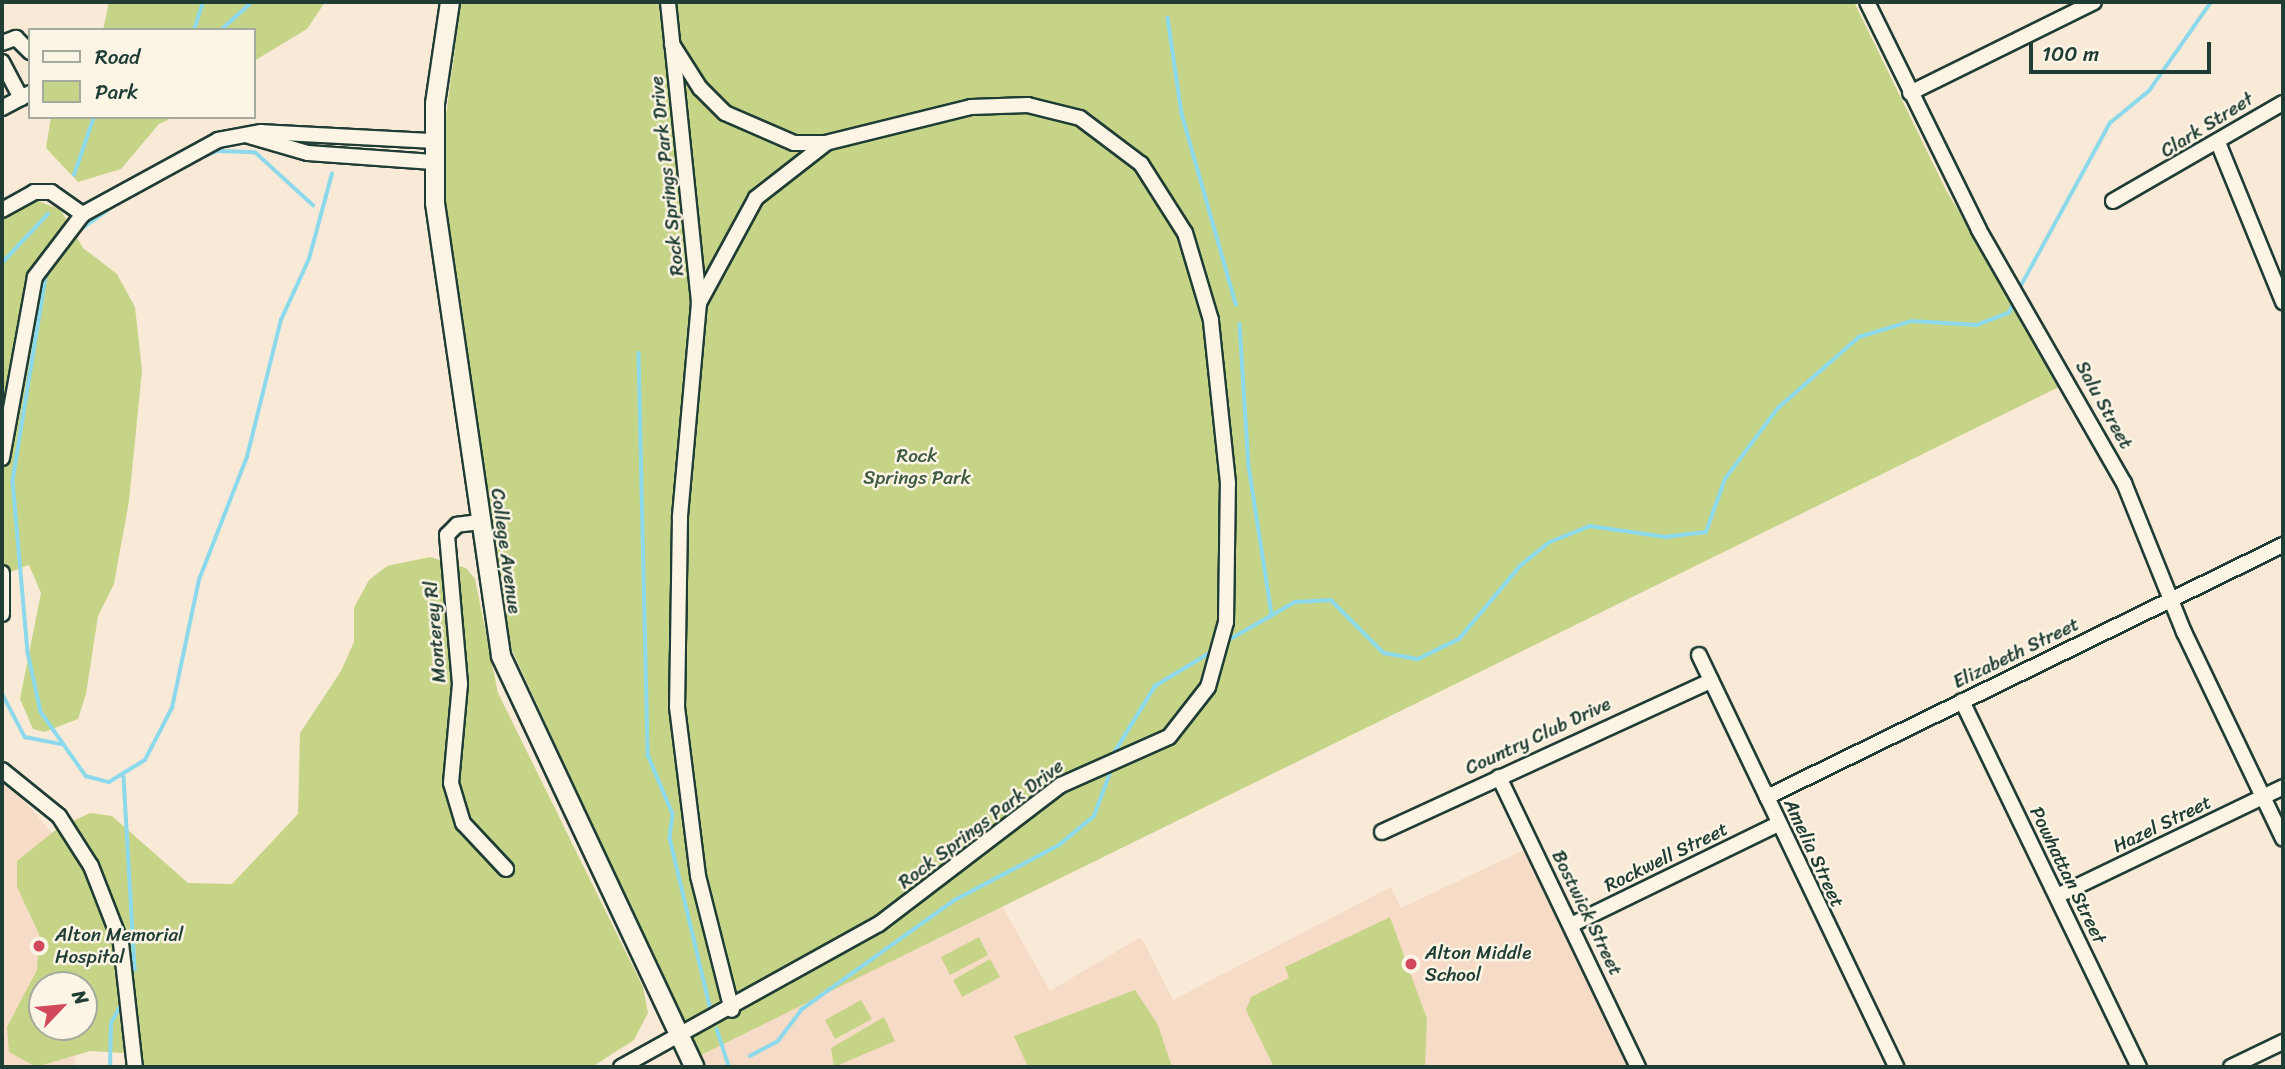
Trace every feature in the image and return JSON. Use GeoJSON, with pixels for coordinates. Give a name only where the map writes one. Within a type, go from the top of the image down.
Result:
{"type":"FeatureCollection","features":[{"type":"Feature","properties":{"kind":"main road","name":"College Avenue"},"geometry":{"type":"LineString","coordinates":[[450,2],[433,141],[439,252],[504,667],[694,1067]]}},
{"type":"Feature","properties":{"kind":"street","name":"Rock Springs Park Drive"},"geometry":{"type":"LineString","coordinates":[[668,2],[699,303],[680,518],[677,707],[698,876],[732,1010]]}},
{"type":"Feature","properties":{"kind":"street","name":"Salu Street"},"geometry":{"type":"LineString","coordinates":[[1867,2],[1979,230],[2124,483],[2170,599],[2283,839]]}},
{"type":"Feature","properties":{"kind":"street"},"geometry":{"type":"LineString","coordinates":[[1910,93],[2094,2]]}},
{"type":"Feature","properties":{"kind":"street"},"geometry":{"type":"LineString","coordinates":[[2,43],[20,39],[28,49]]}},
{"type":"Feature","properties":{"kind":"street","name":"Rock Springs Park Drive"},"geometry":{"type":"LineString","coordinates":[[621,1067],[732,1010],[879,923],[1061,785],[1169,737],[1208,687],[1226,622],[1228,483],[1211,320],[1180,221],[1142,164],[1080,118],[1028,105],[971,107],[826,143],[794,143],[733,119],[700,89],[672,44]]}},
{"type":"Feature","properties":{"kind":"street"},"geometry":{"type":"LineString","coordinates":[[2,62],[25,95],[2,108]]}},
{"type":"Feature","properties":{"kind":"street","name":"Clark Street"},"geometry":{"type":"LineString","coordinates":[[2113,201],[2219,145],[2228,131],[2283,103]]}},
{"type":"Feature","properties":{"kind":"street"},"geometry":{"type":"LineString","coordinates":[[2,458],[34,277],[83,214],[193,150],[248,136],[433,141]]}},
{"type":"Feature","properties":{"kind":"street"},"geometry":{"type":"LineString","coordinates":[[248,136],[308,153],[433,162]]}},
{"type":"Feature","properties":{"kind":"street","name":"Rock Springs Park Drive"},"geometry":{"type":"LineString","coordinates":[[699,303],[756,198],[826,143]]}},
{"type":"Feature","properties":{"kind":"street"},"geometry":{"type":"LineString","coordinates":[[2219,145],[2226,175],[2283,302]]}},
{"type":"Feature","properties":{"kind":"street"},"geometry":{"type":"LineString","coordinates":[[2,210],[34,192],[51,192],[83,214]]}},
{"type":"Feature","properties":{"kind":"street","name":"Monterey Rl"},"geometry":{"type":"LineString","coordinates":[[480,522],[457,525],[447,535],[460,684],[451,783],[463,823],[506,869]]}},
{"type":"Feature","properties":{"kind":"street","name":"Elizabeth Street"},"geometry":{"type":"LineString","coordinates":[[1766,797],[2283,545]]}},
{"type":"Feature","properties":{"kind":"street"},"geometry":{"type":"LineString","coordinates":[[2,573],[2,614]]}},
{"type":"Feature","properties":{"kind":"street","name":"Amelia Street"},"geometry":{"type":"LineString","coordinates":[[1699,655],[1777,824],[1896,1067]]}},
{"type":"Feature","properties":{"kind":"street","name":"Country Club Drive"},"geometry":{"type":"LineString","coordinates":[[1382,832],[1712,681]]}},
{"type":"Feature","properties":{"kind":"street","name":"Powhattan Street"},"geometry":{"type":"LineString","coordinates":[[1962,701],[2139,1067]]}},
{"type":"Feature","properties":{"kind":"street"},"geometry":{"type":"LineString","coordinates":[[2,770],[59,816],[91,866],[121,943],[135,1067]]}},
{"type":"Feature","properties":{"kind":"street","name":"Bostwick Street"},"geometry":{"type":"LineString","coordinates":[[1499,777],[1638,1067]]}},
{"type":"Feature","properties":{"kind":"street","name":"Hazel Street"},"geometry":{"type":"LineString","coordinates":[[2057,895],[2283,787]]}},
{"type":"Feature","properties":{"kind":"street","name":"Rockwell Street"},"geometry":{"type":"LineString","coordinates":[[1572,925],[1777,824]]}},
{"type":"Feature","properties":{"kind":"street"},"geometry":{"type":"LineString","coordinates":[[2231,1067],[2283,1042]]}},
{"type":"Feature","properties":{"kind":"shaded area","name":"Alton Memorial Hospital"},"geometry":{"type":"Polygon","coordinates":[[[2,775],[57,839],[46,971],[28,971],[28,1041],[77,1041],[74,1067],[2,1067],[2,775]]]}},
{"type":"Feature","properties":{"kind":"shaded area","name":"Alton Middle School"},"geometry":{"type":"Polygon","coordinates":[[[1524,850],[1628,1067],[705,1067],[699,1056],[1002,906],[1050,991],[1141,937],[1173,1000],[1391,887],[1401,908],[1524,850]]]}},
{"type":"Feature","properties":{"kind":"green space"},"geometry":{"type":"Polygon","coordinates":[[[109,2],[325,2],[307,29],[256,60],[256,28],[103,28],[109,2]]]}},
{"type":"Feature","properties":{"kind":"green space","name":"Rock Springs Park"},"geometry":{"type":"Polygon","coordinates":[[[461,2],[1854,2],[1946,190],[2063,385],[699,1056],[506,637],[445,220],[442,146],[461,2]]]}},
{"type":"Feature","properties":{"kind":"green space"},"geometry":{"type":"Polygon","coordinates":[[[51,119],[170,119],[159,124],[121,169],[78,182],[46,148],[51,119]]]}},
{"type":"Feature","properties":{"kind":"green space"},"geometry":{"type":"Polygon","coordinates":[[[35,200],[60,209],[83,248],[117,274],[135,307],[142,371],[129,501],[114,584],[98,616],[86,694],[78,719],[44,732],[33,729],[20,699],[41,593],[29,565],[2,575],[2,218],[35,200]]]}},
{"type":"Feature","properties":{"kind":"green space"},"geometry":{"type":"Polygon","coordinates":[[[430,557],[466,568],[475,579],[498,693],[643,987],[648,1013],[634,1040],[592,1067],[143,1067],[142,1054],[90,1051],[36,1067],[9,1052],[7,1027],[28,987],[28,1041],[98,1041],[98,971],[36,971],[39,934],[17,887],[17,861],[58,828],[90,813],[112,816],[188,883],[232,884],[298,814],[300,733],[341,671],[354,642],[354,608],[369,580],[387,566],[430,557]]]}},
{"type":"Feature","properties":{"kind":"green space"},"geometry":{"type":"Polygon","coordinates":[[[1390,917],[1427,1019],[1425,1067],[1274,1067],[1246,1010],[1251,997],[1289,978],[1285,967],[1390,917]]]}},
{"type":"Feature","properties":{"kind":"green space"},"geometry":{"type":"Polygon","coordinates":[[[979,937],[988,955],[950,975],[941,957],[979,937]]]}},
{"type":"Feature","properties":{"kind":"green space"},"geometry":{"type":"Polygon","coordinates":[[[990,959],[1000,977],[962,997],[953,980],[990,959]]]}},
{"type":"Feature","properties":{"kind":"green space"},"geometry":{"type":"Polygon","coordinates":[[[1135,990],[1158,1025],[1172,1067],[1028,1067],[1014,1036],[1135,990]]]}},
{"type":"Feature","properties":{"kind":"green space"},"geometry":{"type":"Polygon","coordinates":[[[861,1000],[872,1019],[835,1039],[825,1020],[861,1000]]]}},
{"type":"Feature","properties":{"kind":"green space"},"geometry":{"type":"Polygon","coordinates":[[[884,1017],[895,1041],[834,1067],[831,1048],[884,1017]]]}},
{"type":"Feature","properties":{"kind":"waterway"},"geometry":{"type":"LineString","coordinates":[[195,28],[203,2]]}},
{"type":"Feature","properties":{"kind":"waterway"},"geometry":{"type":"LineString","coordinates":[[223,28],[252,2]]}},
{"type":"Feature","properties":{"kind":"waterway"},"geometry":{"type":"LineString","coordinates":[[2018,291],[2110,123],[2149,91],[2211,2]]}},
{"type":"Feature","properties":{"kind":"waterway"},"geometry":{"type":"LineString","coordinates":[[1168,18],[1182,114],[1236,304]]}},
{"type":"Feature","properties":{"kind":"waterway"},"geometry":{"type":"LineString","coordinates":[[74,175],[93,119]]}},
{"type":"Feature","properties":{"kind":"waterway"},"geometry":{"type":"LineString","coordinates":[[200,158],[217,151],[255,152],[313,205]]}},
{"type":"Feature","properties":{"kind":"waterway"},"geometry":{"type":"LineString","coordinates":[[47,271],[13,481],[28,652],[41,712],[86,776],[109,782],[145,760],[172,708],[199,580],[247,457],[281,320],[309,259],[332,174]]}},
{"type":"Feature","properties":{"kind":"waterway"},"geometry":{"type":"LineString","coordinates":[[77,232],[119,202]]}},
{"type":"Feature","properties":{"kind":"waterway"},"geometry":{"type":"LineString","coordinates":[[2,263],[48,214]]}},
{"type":"Feature","properties":{"kind":"waterway"},"geometry":{"type":"LineString","coordinates":[[1225,642],[1295,602],[1331,600],[1384,653],[1418,659],[1459,639],[1520,566],[1550,542],[1590,526],[1665,537],[1706,532],[1725,479],[1778,408],[1859,337],[1912,321],[1977,325],[2009,313],[2014,301]]}},
{"type":"Feature","properties":{"kind":"waterway"},"geometry":{"type":"LineString","coordinates":[[1240,324],[1249,466],[1272,614]]}},
{"type":"Feature","properties":{"kind":"waterway"},"geometry":{"type":"LineString","coordinates":[[639,353],[648,755],[673,814],[670,838],[711,1010]]}},
{"type":"Feature","properties":{"kind":"waterway"},"geometry":{"type":"LineString","coordinates":[[1114,753],[1155,686],[1213,651]]}},
{"type":"Feature","properties":{"kind":"waterway"},"geometry":{"type":"LineString","coordinates":[[2,693],[25,737],[62,744]]}},
{"type":"Feature","properties":{"kind":"waterway"},"geometry":{"type":"LineString","coordinates":[[750,1056],[778,1041],[801,1010],[953,901],[1059,845],[1094,816],[1111,770]]}},
{"type":"Feature","properties":{"kind":"waterway"},"geometry":{"type":"LineString","coordinates":[[124,777],[135,970]]}},
{"type":"Feature","properties":{"kind":"waterway"},"geometry":{"type":"LineString","coordinates":[[110,1067],[111,1023],[122,1003]]}},
{"type":"Feature","properties":{"kind":"waterway"},"geometry":{"type":"LineString","coordinates":[[717,1029],[729,1065]]}},
{"type":"Feature","properties":{"kind":"place","name":"Alton Memorial Hospital"},"geometry":{"type":"Point","coordinates":[39,946]}},
{"type":"Feature","properties":{"kind":"place","name":"Alton Middle School"},"geometry":{"type":"Point","coordinates":[1411,964]}}]}
